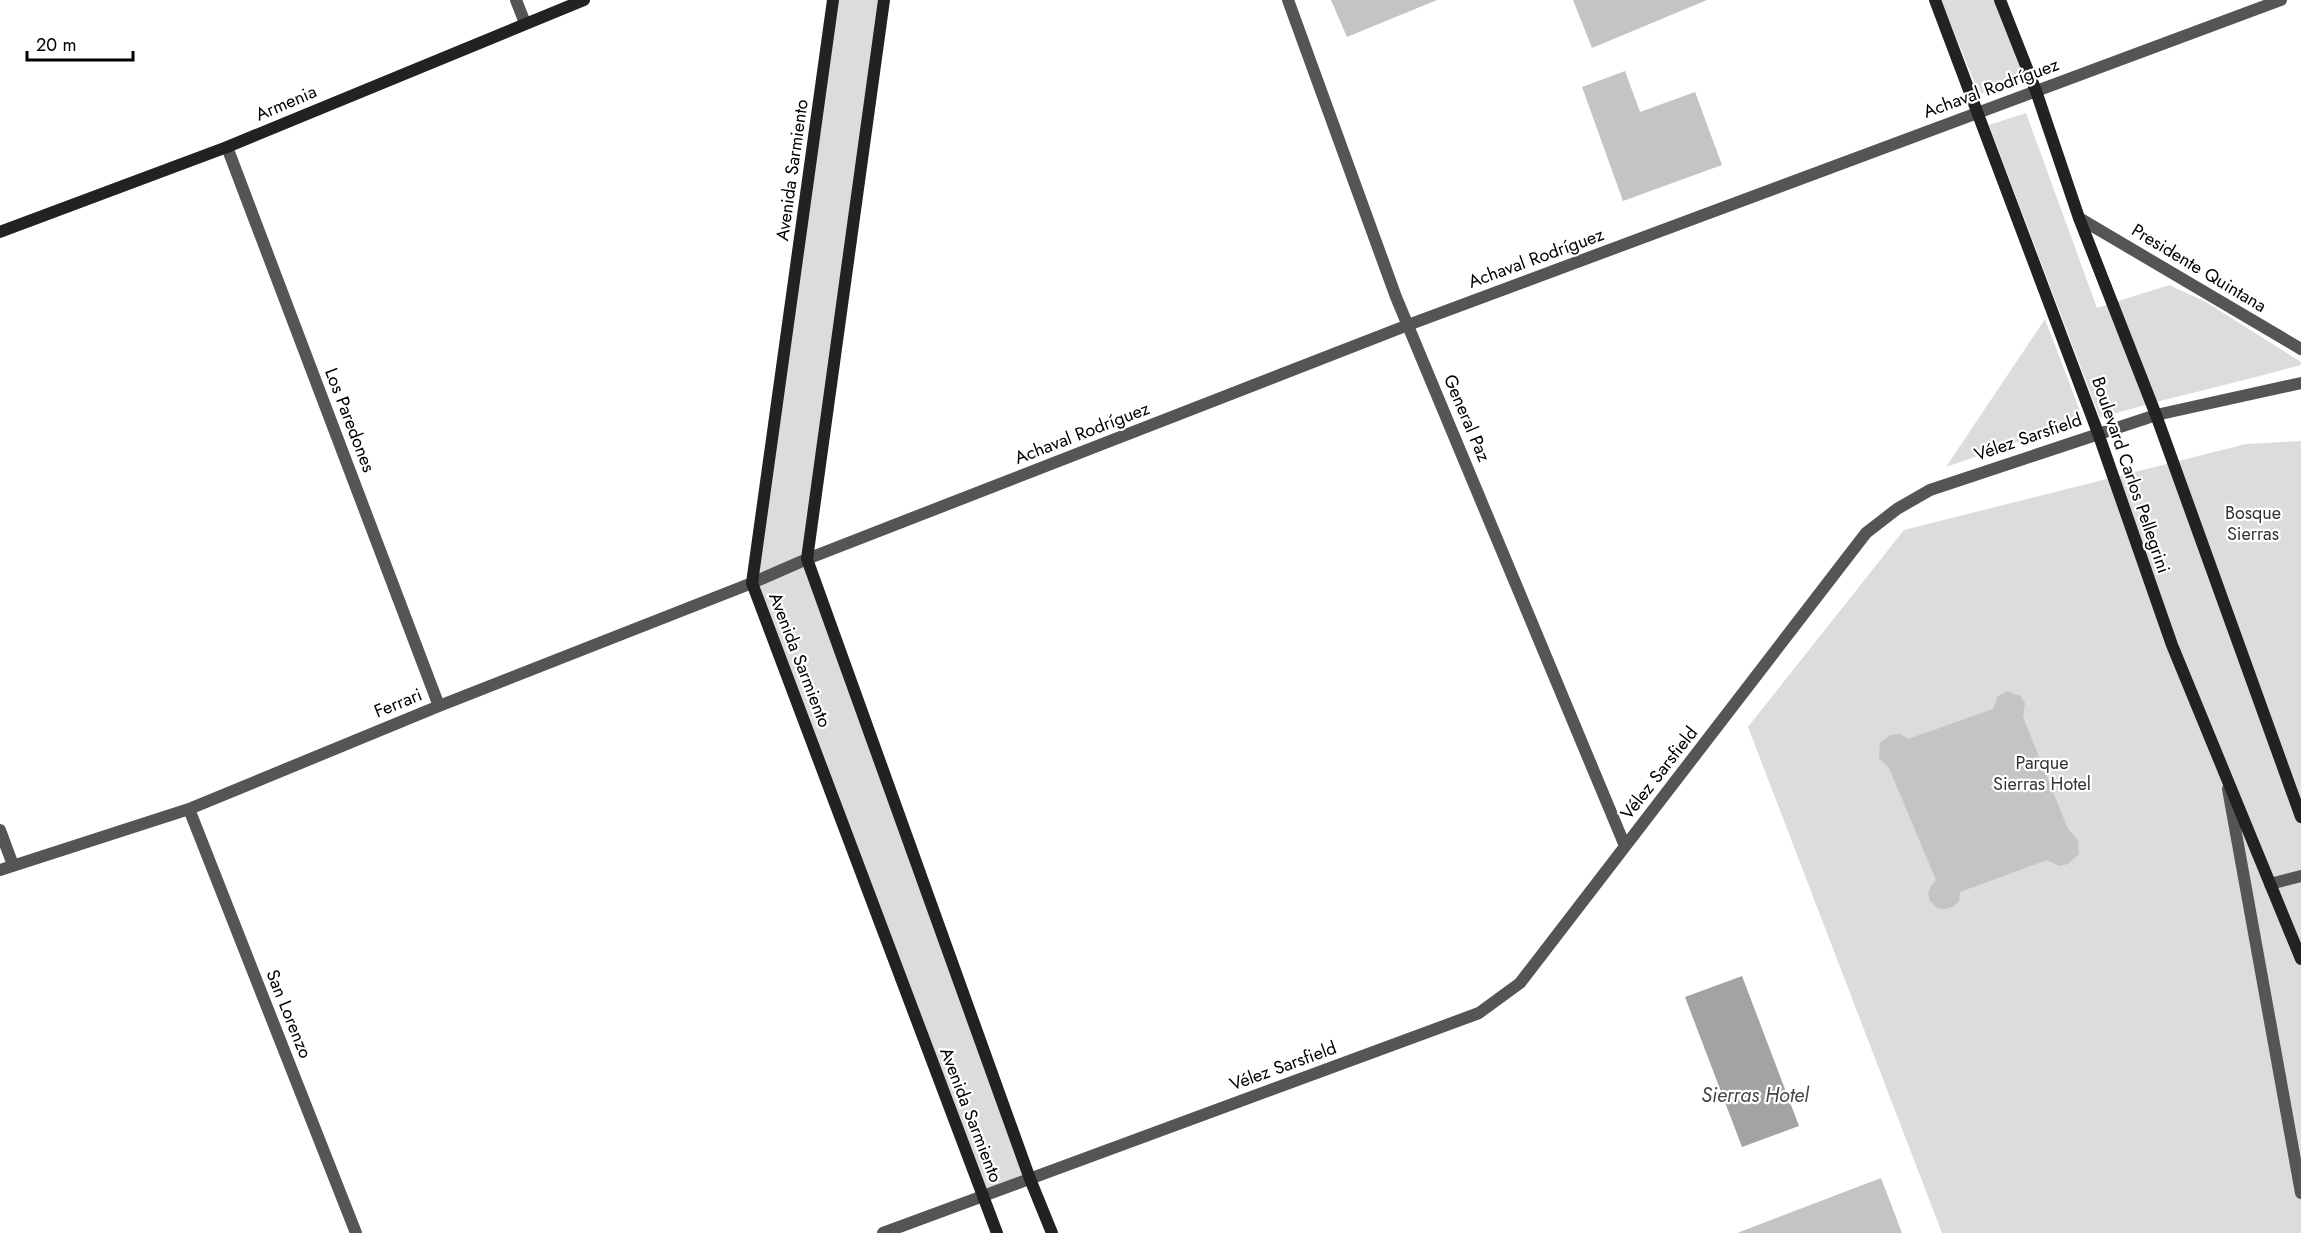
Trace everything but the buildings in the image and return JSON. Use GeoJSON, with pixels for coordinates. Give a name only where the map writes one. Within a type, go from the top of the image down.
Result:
{"type":"FeatureCollection","features":[{"type":"Feature","properties":{"kind":"street"},"geometry":{"type":"LineString","coordinates":[[516,0],[525,23]]}},
{"type":"Feature","properties":{"kind":"street","name":"Armenia"},"geometry":{"type":"LineString","coordinates":[[0,232],[227,147],[584,0]]}},
{"type":"Feature","properties":{"kind":"street","name":"Avenida Sarmiento"},"geometry":{"type":"LineString","coordinates":[[833,0],[752,583],[997,1233]]}},
{"type":"Feature","properties":{"kind":"street","name":"Avenida Sarmiento"},"geometry":{"type":"LineString","coordinates":[[884,0],[807,559],[1030,1179],[1052,1233]]}},
{"type":"Feature","properties":{"kind":"street","name":"General Paz"},"geometry":{"type":"LineString","coordinates":[[1288,0],[1408,324],[1625,846]]}},
{"type":"Feature","properties":{"kind":"street","name":"Boulevard Carlos Pellegrini"},"geometry":{"type":"LineString","coordinates":[[1935,0],[2098,433],[2172,645],[2301,959]]}},
{"type":"Feature","properties":{"kind":"street"},"geometry":{"type":"LineString","coordinates":[[2000,0],[2036,91],[2079,218],[2156,415],[2301,817]]}},
{"type":"Feature","properties":{"kind":"street","name":"Achaval Rodríguez"},"geometry":{"type":"LineString","coordinates":[[807,559],[1408,324],[2281,0]]}},
{"type":"Feature","properties":{"kind":"street","name":"Los Paredones"},"geometry":{"type":"LineString","coordinates":[[227,147],[439,706]]}},
{"type":"Feature","properties":{"kind":"street","name":"Presidente Quintana"},"geometry":{"type":"LineString","coordinates":[[2079,218],[2301,349]]}},
{"type":"Feature","properties":{"kind":"street","name":"Vélez Sarsfield"},"geometry":{"type":"LineString","coordinates":[[883,1233],[1479,1013],[1520,983],[1866,533],[1897,509],[1930,490],[2098,433],[2156,415],[2301,383]]}},
{"type":"Feature","properties":{"kind":"street","name":"Ferrari"},"geometry":{"type":"LineString","coordinates":[[0,870],[189,809],[807,559]]}},
{"type":"Feature","properties":{"kind":"street"},"geometry":{"type":"LineString","coordinates":[[2228,784],[2301,1193]]}},
{"type":"Feature","properties":{"kind":"street","name":"San Lorenzo"},"geometry":{"type":"LineString","coordinates":[[189,809],[356,1233]]}},
{"type":"Feature","properties":{"kind":"street"},"geometry":{"type":"LineString","coordinates":[[0,831],[13,865]]}},
{"type":"Feature","properties":{"kind":"street"},"geometry":{"type":"LineString","coordinates":[[2270,884],[2301,876]]}},
{"type":"Feature","properties":{"kind":"green space"},"geometry":{"type":"Polygon","coordinates":[[[833,0],[884,0],[807,559],[1030,1179],[982,1197],[752,583],[833,0]]]}},
{"type":"Feature","properties":{"kind":"green space"},"geometry":{"type":"Polygon","coordinates":[[[1941,0],[1996,0],[2026,78],[1979,94],[1941,0]]]}},
{"type":"Feature","properties":{"kind":"green space"},"geometry":{"type":"Polygon","coordinates":[[[2026,113],[2097,308],[2169,285],[2206,302],[2301,362],[2301,365],[2100,418],[1989,125],[2026,113]]]}},
{"type":"Feature","properties":{"kind":"green space"},"geometry":{"type":"Polygon","coordinates":[[[2045,319],[2083,419],[1946,467],[2045,319]]]}},
{"type":"Feature","properties":{"kind":"green space","name":"Parque Sierras Hotel"},"geometry":{"type":"Polygon","coordinates":[[[2301,441],[2301,1233],[1942,1233],[1748,727],[1904,530],[2246,444],[2301,441]]]}},
{"type":"Feature","properties":{"kind":"water","name":"Sierras Hotel"},"geometry":{"type":"Polygon","coordinates":[[[1742,976],[1799,1126],[1742,1147],[1685,997],[1742,976]]]}},
{"type":"Feature","properties":{"kind":"park label","name":"Bosque Sierras"},"geometry":{"type":"Point","coordinates":[2253,523]}}]}
